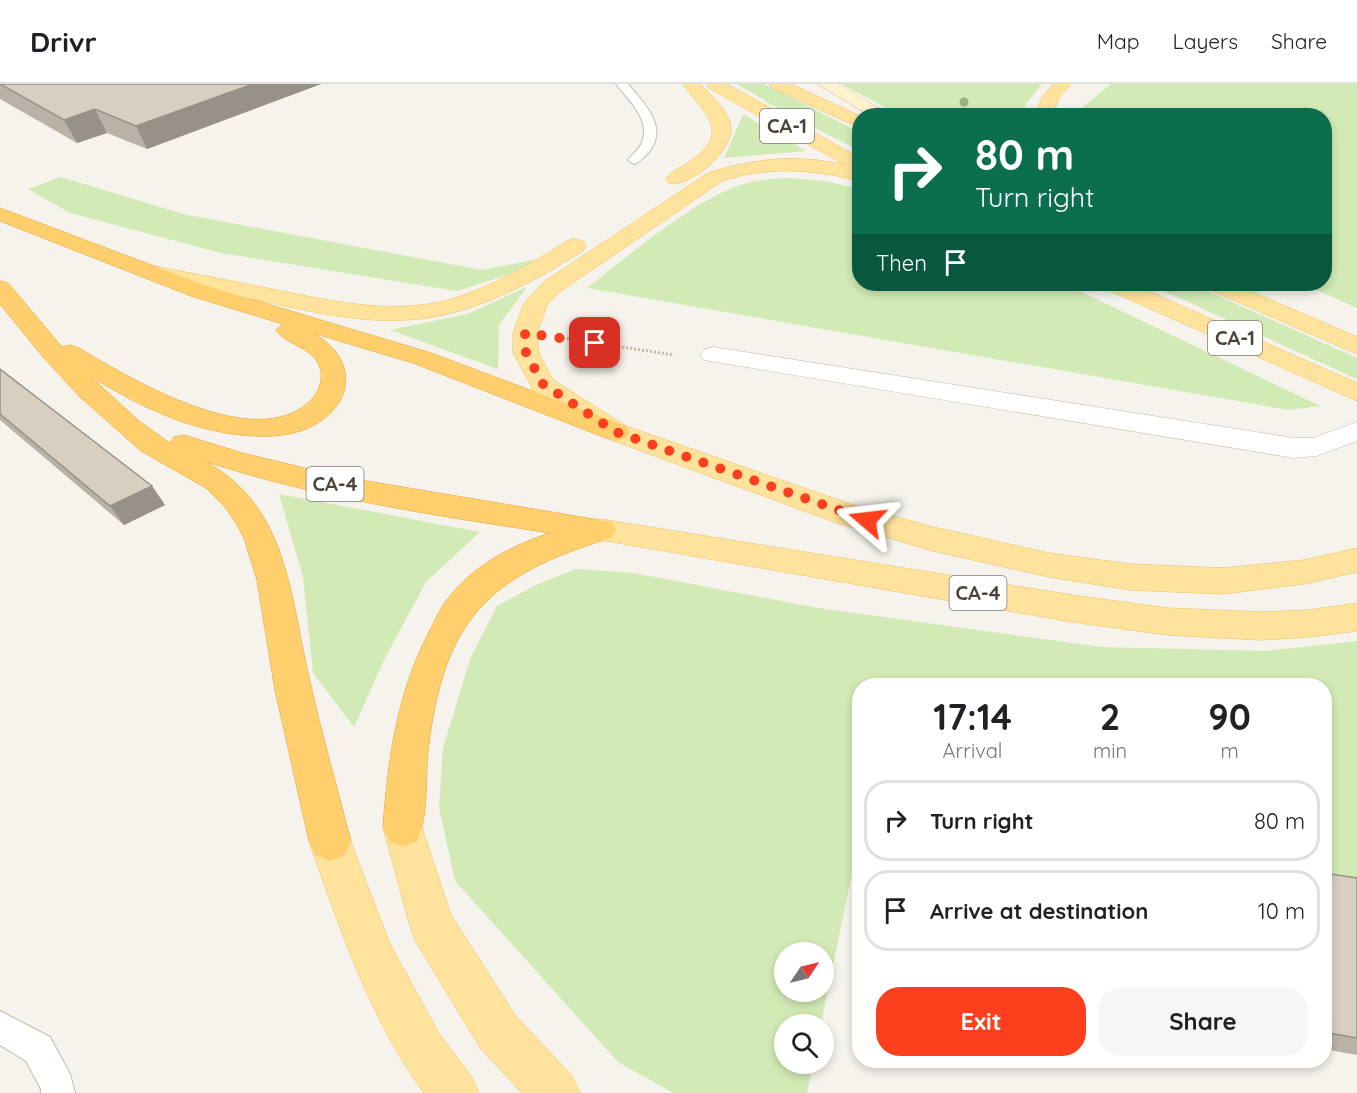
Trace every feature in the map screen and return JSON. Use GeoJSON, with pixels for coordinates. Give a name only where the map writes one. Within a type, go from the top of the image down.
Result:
{"type":"FeatureCollection","features":[{"type":"Feature","properties":{"kind":"highway","name":"CA-4"},"geometry":{"type":"LineString","coordinates":[[0,214],[199,291],[422,358],[616,432]]}},
{"type":"Feature","properties":{"kind":"highway","name":"CA-4"},"geometry":{"type":"LineString","coordinates":[[0,288],[55,357],[86,388],[134,419],[181,442],[239,464],[379,494],[600,530]]}},
{"type":"Feature","properties":{"kind":"highway"},"geometry":{"type":"LineString","coordinates":[[34,328],[110,378],[154,401],[226,423],[255,427],[284,426],[320,408],[332,395],[336,378],[333,365],[322,351],[299,336],[199,291]]}},
{"type":"Feature","properties":{"kind":"highway"},"geometry":{"type":"LineString","coordinates":[[86,388],[152,445],[211,477],[233,496],[253,523],[271,566],[288,665],[330,841]]}},
{"type":"Feature","properties":{"kind":"highway"},"geometry":{"type":"LineString","coordinates":[[404,827],[406,768],[415,709],[437,648],[462,604],[494,575],[528,555],[560,540],[600,530]]}},
{"type":"Feature","properties":{"kind":"main road"},"geometry":{"type":"LineString","coordinates":[[154,273],[323,306],[382,314],[435,310],[475,298],[535,271],[709,157],[721,138],[720,120],[691,84]]}},
{"type":"Feature","properties":{"kind":"main road","name":"CA-1"},"geometry":{"type":"LineString","coordinates":[[715,84],[852,161]]}},
{"type":"Feature","properties":{"kind":"main road","name":"CA-1"},"geometry":{"type":"LineString","coordinates":[[778,84],[852,119]]}},
{"type":"Feature","properties":{"kind":"main road"},"geometry":{"type":"LineString","coordinates":[[1046,108],[1051,96],[1063,84]]}},
{"type":"Feature","properties":{"kind":"main road"},"geometry":{"type":"LineString","coordinates":[[616,432],[543,384],[526,353],[525,333],[536,303],[553,286],[715,177],[736,169],[791,164],[820,166],[852,174]]}},
{"type":"Feature","properties":{"kind":"main road","name":"CA-1"},"geometry":{"type":"LineString","coordinates":[[1130,291],[1357,393]]}},
{"type":"Feature","properties":{"kind":"main road","name":"CA-1"},"geometry":{"type":"LineString","coordinates":[[1232,291],[1357,346]]}},
{"type":"Feature","properties":{"kind":"main road"},"geometry":{"type":"LineString","coordinates":[[1254,291],[1357,346]]}},
{"type":"Feature","properties":{"kind":"main road","name":"CA-4"},"geometry":{"type":"LineString","coordinates":[[616,432],[845,514],[933,539],[1049,565],[1130,577],[1223,580],[1304,572],[1357,560]]}},
{"type":"Feature","properties":{"kind":"main road","name":"CA-4"},"geometry":{"type":"LineString","coordinates":[[600,530],[1140,620],[1236,628],[1334,621],[1357,617]]}},
{"type":"Feature","properties":{"kind":"main road"},"geometry":{"type":"LineString","coordinates":[[404,827],[432,926],[498,1032],[555,1093]]}},
{"type":"Feature","properties":{"kind":"main road"},"geometry":{"type":"LineString","coordinates":[[330,841],[373,957],[423,1052],[454,1093]]}},
{"type":"Feature","properties":{"kind":"street"},"geometry":{"type":"LineString","coordinates":[[826,84],[870,108]]}},
{"type":"Feature","properties":{"kind":"street"},"geometry":{"type":"LineString","coordinates":[[713,355],[1294,448],[1316,447],[1357,431]]}},
{"type":"Feature","properties":{"kind":"lane"},"geometry":{"type":"LineString","coordinates":[[622,84],[646,113],[649,126],[649,142],[634,160]]}},
{"type":"Feature","properties":{"kind":"lane"},"geometry":{"type":"LineString","coordinates":[[0,1027],[38,1049],[58,1086],[58,1093]]}},
{"type":"Feature","properties":{"kind":"path"},"geometry":{"type":"LineString","coordinates":[[525,333],[711,360],[713,355]]}},
{"type":"Feature","properties":{"kind":"green space"},"geometry":{"type":"Polygon","coordinates":[[[737,84],[764,84],[852,128],[852,147],[794,118],[737,84]]]}},
{"type":"Feature","properties":{"kind":"green space"},"geometry":{"type":"Polygon","coordinates":[[[841,84],[1042,84],[1025,108],[887,108],[841,84]]]}},
{"type":"Feature","properties":{"kind":"green space"},"geometry":{"type":"Polygon","coordinates":[[[1111,84],[1357,84],[1357,308],[1319,291],[1332,291],[1332,108],[1084,108],[1111,84]]]}},
{"type":"Feature","properties":{"kind":"green space"},"geometry":{"type":"Polygon","coordinates":[[[744,115],[806,151],[724,158],[744,115]]]}},
{"type":"Feature","properties":{"kind":"green space"},"geometry":{"type":"Polygon","coordinates":[[[61,177],[183,214],[482,270],[544,258],[516,272],[457,291],[221,253],[70,213],[28,189],[61,177]]]}},
{"type":"Feature","properties":{"kind":"green space"},"geometry":{"type":"Polygon","coordinates":[[[788,178],[825,181],[852,187],[852,291],[1080,291],[1320,406],[1289,410],[587,288],[644,243],[709,199],[751,182],[788,178]]]}},
{"type":"Feature","properties":{"kind":"green space"},"geometry":{"type":"Polygon","coordinates":[[[527,287],[499,325],[498,369],[390,330],[467,314],[527,287]]]}},
{"type":"Feature","properties":{"kind":"green space"},"geometry":{"type":"Polygon","coordinates":[[[1163,291],[1208,291],[1357,358],[1357,379],[1163,291]]]}},
{"type":"Feature","properties":{"kind":"green space"},"geometry":{"type":"Polygon","coordinates":[[[279,494],[480,532],[426,582],[385,658],[354,727],[313,673],[303,577],[279,494]]]}},
{"type":"Feature","properties":{"kind":"green space"},"geometry":{"type":"Polygon","coordinates":[[[576,569],[634,573],[818,608],[1102,647],[1266,651],[1357,641],[1357,881],[1332,877],[1332,678],[852,678],[852,873],[834,961],[834,942],[774,942],[774,1002],[826,1002],[823,1014],[774,1014],[774,1074],[811,1074],[807,1093],[673,1093],[618,1062],[455,881],[439,808],[443,748],[470,659],[497,606],[536,585],[576,569]]]}},
{"type":"Feature","properties":{"kind":"building"},"geometry":{"type":"Polygon","coordinates":[[[0,84],[253,84],[136,126],[95,109],[64,120],[0,84]]]}},
{"type":"Feature","properties":{"kind":"building"},"geometry":{"type":"Polygon","coordinates":[[[0,369],[152,486],[110,506],[0,414],[0,369]]]}},
{"type":"Feature","properties":{"kind":"building"},"geometry":{"type":"Polygon","coordinates":[[[1332,874],[1357,878],[1357,1038],[1332,1033],[1332,874]]]}},
{"type":"Feature","properties":{"kind":"route"},"geometry":{"type":"LineString","coordinates":[[595,343],[525,333],[526,353],[543,384],[616,432],[867,520]]}}]}
